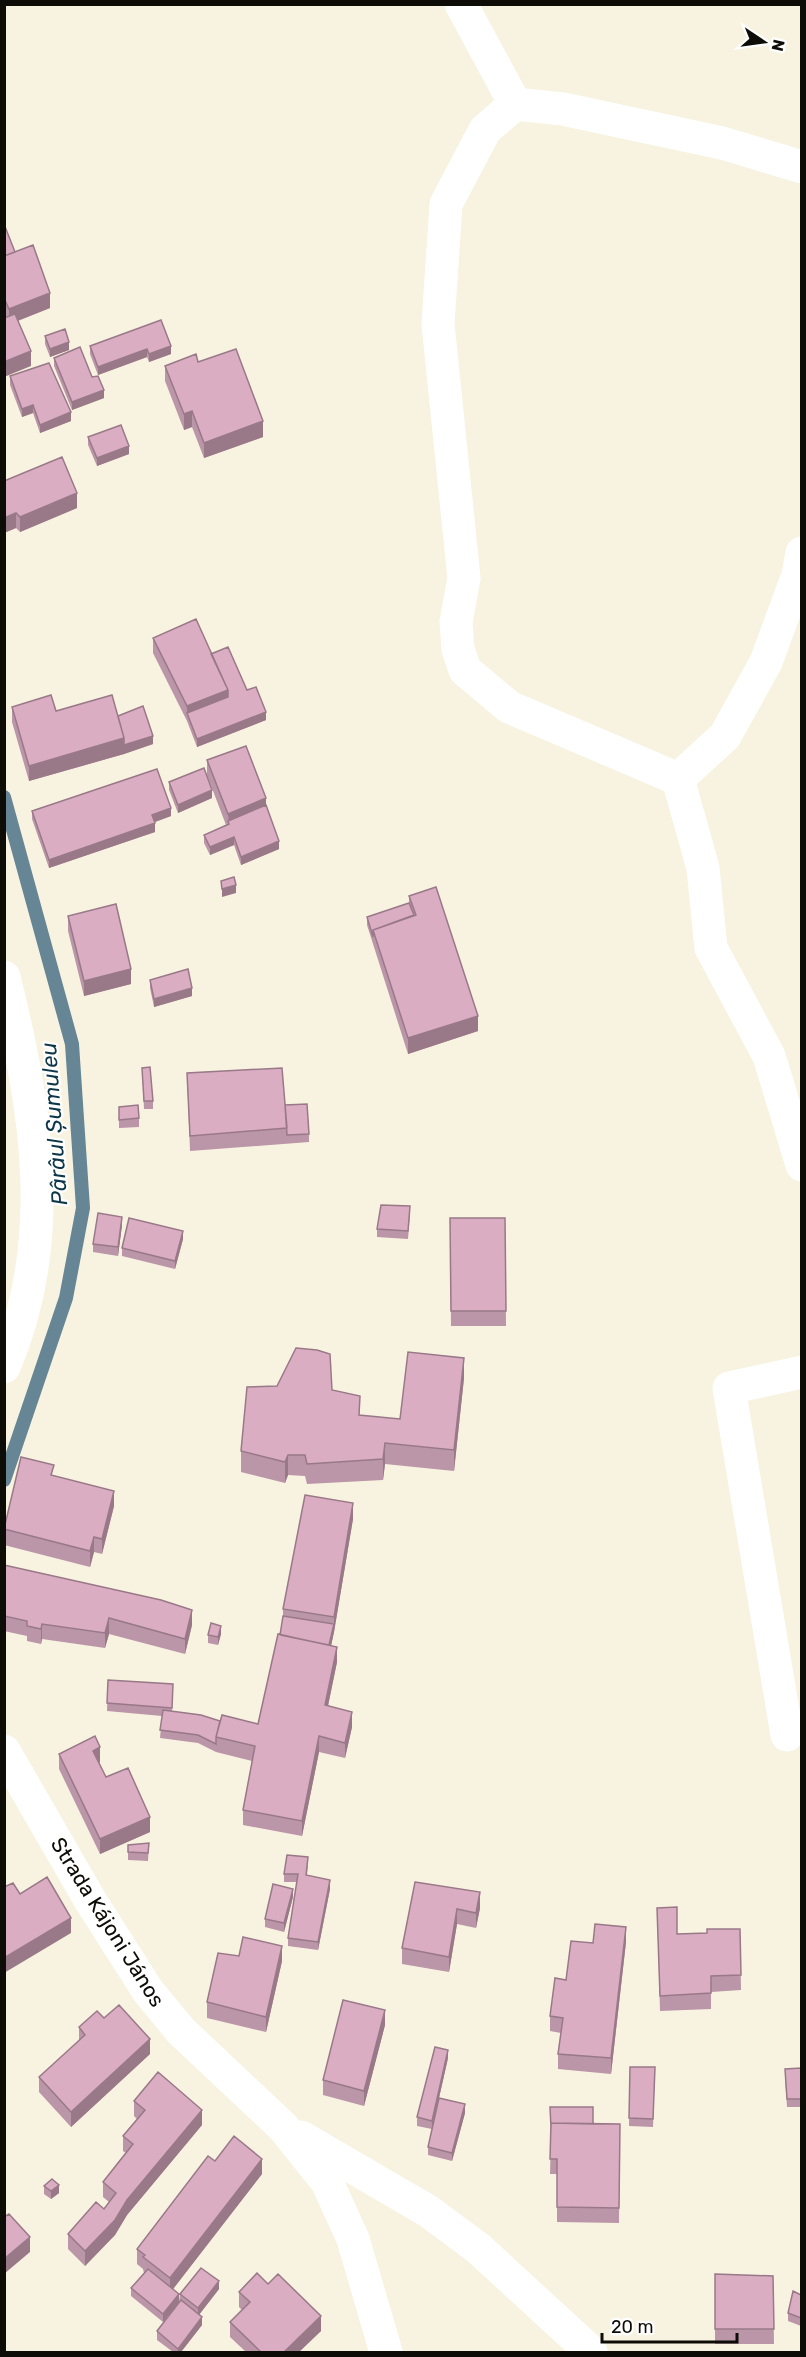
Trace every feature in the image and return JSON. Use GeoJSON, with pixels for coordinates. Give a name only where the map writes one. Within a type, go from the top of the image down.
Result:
{"type":"FeatureCollection","features":[{"type":"Feature","properties":{"kind":"street"},"geometry":{"type":"LineString","coordinates":[[460,4],[515,104]]}},
{"type":"Feature","properties":{"kind":"street"},"geometry":{"type":"LineString","coordinates":[[678,779],[509,706],[465,670],[458,649],[456,621],[464,578],[438,324],[446,204],[484,130],[515,104],[563,109],[722,142],[801,167]]}},
{"type":"Feature","properties":{"kind":"street"},"geometry":{"type":"LineString","coordinates":[[678,779],[725,736],[766,662],[798,575],[801,553]]}},
{"type":"Feature","properties":{"kind":"street"},"geometry":{"type":"LineString","coordinates":[[678,779],[703,868],[711,948],[769,1056],[801,1165]]}},
{"type":"Feature","properties":{"kind":"street"},"geometry":{"type":"LineString","coordinates":[[4,976],[29,1090],[37,1154],[38,1219],[31,1286],[4,1367]]}},
{"type":"Feature","properties":{"kind":"street"},"geometry":{"type":"LineString","coordinates":[[787,1736],[729,1388],[801,1372]]}},
{"type":"Feature","properties":{"kind":"street","name":"Strada Kájoni János"},"geometry":{"type":"LineString","coordinates":[[4,1751],[90,1900],[148,1991],[181,2031],[283,2127],[327,2182],[353,2239],[386,2352]]}},
{"type":"Feature","properties":{"kind":"street","name":"Strada Kájoni János"},"geometry":{"type":"LineString","coordinates":[[283,2127],[428,2211],[478,2248],[591,2352]]}},
{"type":"Feature","properties":{"kind":"building"},"geometry":{"type":"Polygon","coordinates":[[[4,224],[15,252],[4,256],[4,224]]]}},
{"type":"Feature","properties":{"kind":"building"},"geometry":{"type":"Polygon","coordinates":[[[33,245],[50,293],[9,309],[4,298],[4,256],[33,245]]]}},
{"type":"Feature","properties":{"kind":"building"},"geometry":{"type":"Polygon","coordinates":[[[15,314],[31,351],[4,362],[4,318],[15,314]]]}},
{"type":"Feature","properties":{"kind":"building"},"geometry":{"type":"Polygon","coordinates":[[[161,320],[171,346],[149,354],[147,349],[98,367],[90,346],[161,320]]]}},
{"type":"Feature","properties":{"kind":"building"},"geometry":{"type":"Polygon","coordinates":[[[65,329],[69,342],[50,349],[45,336],[65,329]]]}},
{"type":"Feature","properties":{"kind":"building"},"geometry":{"type":"Polygon","coordinates":[[[80,347],[92,377],[98,376],[104,390],[72,402],[54,358],[80,347]]]}},
{"type":"Feature","properties":{"kind":"building"},"geometry":{"type":"Polygon","coordinates":[[[236,349],[263,421],[204,443],[192,411],[184,414],[165,366],[196,354],[198,362],[236,349]]]}},
{"type":"Feature","properties":{"kind":"building"},"geometry":{"type":"Polygon","coordinates":[[[49,363],[71,412],[40,425],[33,405],[22,409],[10,376],[49,363]]]}},
{"type":"Feature","properties":{"kind":"building"},"geometry":{"type":"Polygon","coordinates":[[[121,425],[129,446],[97,458],[88,437],[121,425]]]}},
{"type":"Feature","properties":{"kind":"building"},"geometry":{"type":"Polygon","coordinates":[[[62,457],[77,493],[20,517],[16,513],[4,518],[4,481],[62,457]]]}},
{"type":"Feature","properties":{"kind":"building"},"geometry":{"type":"Polygon","coordinates":[[[196,619],[228,690],[187,706],[153,638],[196,619]]]}},
{"type":"Feature","properties":{"kind":"building"},"geometry":{"type":"Polygon","coordinates":[[[228,647],[247,690],[256,687],[266,712],[197,739],[187,713],[228,697],[228,690],[211,654],[228,647]]]}},
{"type":"Feature","properties":{"kind":"building"},"geometry":{"type":"Polygon","coordinates":[[[51,695],[56,711],[112,695],[124,738],[29,766],[12,707],[51,695]]]}},
{"type":"Feature","properties":{"kind":"building"},"geometry":{"type":"Polygon","coordinates":[[[143,706],[153,736],[124,745],[118,716],[143,706]]]}},
{"type":"Feature","properties":{"kind":"building"},"geometry":{"type":"Polygon","coordinates":[[[246,746],[266,798],[228,814],[207,760],[246,746]]]}},
{"type":"Feature","properties":{"kind":"building"},"geometry":{"type":"Polygon","coordinates":[[[204,768],[212,790],[178,805],[169,782],[204,768]]]}},
{"type":"Feature","properties":{"kind":"building"},"geometry":{"type":"Polygon","coordinates":[[[157,769],[171,808],[152,815],[155,823],[49,860],[32,811],[157,769]]]}},
{"type":"Feature","properties":{"kind":"building"},"geometry":{"type":"Polygon","coordinates":[[[266,805],[279,841],[241,857],[234,837],[210,847],[204,835],[229,824],[228,821],[266,805]]]}},
{"type":"Feature","properties":{"kind":"building"},"geometry":{"type":"Polygon","coordinates":[[[234,877],[236,885],[222,889],[221,881],[234,877]]]}},
{"type":"Feature","properties":{"kind":"building"},"geometry":{"type":"Polygon","coordinates":[[[436,887],[478,1016],[408,1038],[373,930],[416,915],[409,896],[436,887]]]}},
{"type":"Feature","properties":{"kind":"building"},"geometry":{"type":"Polygon","coordinates":[[[409,903],[414,915],[373,930],[373,937],[367,917],[409,903]]]}},
{"type":"Feature","properties":{"kind":"building"},"geometry":{"type":"Polygon","coordinates":[[[116,904],[131,969],[84,981],[68,916],[116,904]]]}},
{"type":"Feature","properties":{"kind":"building"},"geometry":{"type":"Polygon","coordinates":[[[188,969],[192,988],[154,999],[150,980],[188,969]]]}},
{"type":"Feature","properties":{"kind":"building"},"geometry":{"type":"Polygon","coordinates":[[[150,1067],[153,1101],[144,1101],[142,1068],[150,1067]]]}},
{"type":"Feature","properties":{"kind":"building"},"geometry":{"type":"Polygon","coordinates":[[[282,1068],[287,1128],[190,1136],[187,1073],[282,1068]]]}},
{"type":"Feature","properties":{"kind":"building"},"geometry":{"type":"Polygon","coordinates":[[[307,1104],[309,1134],[287,1135],[285,1105],[307,1104]]]}},
{"type":"Feature","properties":{"kind":"building"},"geometry":{"type":"Polygon","coordinates":[[[138,1105],[139,1118],[119,1120],[119,1107],[138,1105]]]}},
{"type":"Feature","properties":{"kind":"building"},"geometry":{"type":"Polygon","coordinates":[[[381,1205],[410,1206],[408,1231],[377,1229],[381,1205]]]}},
{"type":"Feature","properties":{"kind":"building"},"geometry":{"type":"Polygon","coordinates":[[[98,1213],[122,1217],[118,1247],[93,1244],[98,1213]]]}},
{"type":"Feature","properties":{"kind":"building"},"geometry":{"type":"Polygon","coordinates":[[[129,1218],[183,1231],[175,1261],[122,1248],[129,1218]]]}},
{"type":"Feature","properties":{"kind":"building"},"geometry":{"type":"Polygon","coordinates":[[[450,1218],[505,1218],[506,1311],[451,1311],[450,1218]]]}},
{"type":"Feature","properties":{"kind":"building"},"geometry":{"type":"Polygon","coordinates":[[[296,1348],[330,1354],[332,1390],[360,1396],[359,1415],[400,1419],[408,1352],[464,1358],[454,1450],[385,1443],[383,1459],[307,1464],[305,1455],[288,1455],[285,1462],[241,1451],[247,1387],[277,1386],[296,1348]]]}},
{"type":"Feature","properties":{"kind":"building"},"geometry":{"type":"Polygon","coordinates":[[[21,1457],[54,1465],[51,1475],[114,1491],[102,1539],[94,1537],[90,1551],[4,1529],[21,1457]]]}},
{"type":"Feature","properties":{"kind":"building"},"geometry":{"type":"Polygon","coordinates":[[[305,1495],[353,1503],[334,1617],[283,1609],[305,1495]]]}},
{"type":"Feature","properties":{"kind":"building"},"geometry":{"type":"Polygon","coordinates":[[[4,1565],[161,1600],[192,1610],[185,1639],[109,1618],[105,1633],[42,1624],[41,1629],[27,1626],[27,1621],[4,1616],[4,1565]]]}},
{"type":"Feature","properties":{"kind":"building"},"geometry":{"type":"Polygon","coordinates":[[[283,1616],[334,1624],[329,1645],[280,1635],[283,1616]]]}},
{"type":"Feature","properties":{"kind":"building"},"geometry":{"type":"Polygon","coordinates":[[[211,1623],[221,1626],[218,1637],[208,1635],[211,1623]]]}},
{"type":"Feature","properties":{"kind":"building"},"geometry":{"type":"Polygon","coordinates":[[[278,1634],[337,1647],[325,1705],[352,1712],[345,1743],[319,1736],[302,1821],[243,1810],[255,1746],[216,1737],[222,1715],[258,1724],[278,1634]]]}},
{"type":"Feature","properties":{"kind":"building"},"geometry":{"type":"Polygon","coordinates":[[[108,1680],[173,1684],[172,1708],[107,1703],[108,1680]]]}},
{"type":"Feature","properties":{"kind":"building"},"geometry":{"type":"Polygon","coordinates":[[[163,1710],[201,1715],[220,1721],[216,1744],[198,1735],[160,1730],[163,1710]]]}},
{"type":"Feature","properties":{"kind":"building"},"geometry":{"type":"Polygon","coordinates":[[[95,1736],[100,1747],[93,1751],[106,1777],[128,1768],[150,1817],[100,1839],[59,1754],[95,1736]]]}},
{"type":"Feature","properties":{"kind":"building"},"geometry":{"type":"Polygon","coordinates":[[[149,1843],[148,1853],[128,1852],[128,1845],[149,1843]]]}},
{"type":"Feature","properties":{"kind":"building"},"geometry":{"type":"Polygon","coordinates":[[[287,1855],[308,1857],[306,1875],[330,1880],[318,1942],[288,1938],[298,1874],[284,1874],[287,1855]]]}},
{"type":"Feature","properties":{"kind":"building"},"geometry":{"type":"Polygon","coordinates":[[[47,1877],[71,1918],[4,1958],[4,1887],[13,1883],[20,1894],[47,1877]]]}},
{"type":"Feature","properties":{"kind":"building"},"geometry":{"type":"Polygon","coordinates":[[[415,1882],[480,1892],[476,1913],[457,1909],[449,1957],[402,1948],[415,1882]]]}},
{"type":"Feature","properties":{"kind":"building"},"geometry":{"type":"Polygon","coordinates":[[[273,1884],[293,1889],[284,1923],[265,1919],[273,1884]]]}},
{"type":"Feature","properties":{"kind":"building"},"geometry":{"type":"Polygon","coordinates":[[[677,1907],[677,1934],[707,1933],[707,1929],[740,1929],[741,1975],[711,1976],[711,1993],[660,1996],[657,1908],[677,1907]]]}},
{"type":"Feature","properties":{"kind":"building"},"geometry":{"type":"Polygon","coordinates":[[[595,1924],[626,1927],[611,2058],[558,2054],[563,2018],[550,2016],[555,1978],[566,1980],[571,1941],[593,1943],[595,1924]]]}},
{"type":"Feature","properties":{"kind":"building"},"geometry":{"type":"Polygon","coordinates":[[[243,1937],[282,1946],[266,2017],[207,2002],[218,1953],[239,1956],[243,1937]]]}},
{"type":"Feature","properties":{"kind":"building"},"geometry":{"type":"Polygon","coordinates":[[[343,2000],[385,2010],[364,2091],[323,2080],[343,2000]]]}},
{"type":"Feature","properties":{"kind":"building"},"geometry":{"type":"Polygon","coordinates":[[[119,2005],[150,2039],[71,2112],[39,2077],[85,2035],[79,2027],[97,2011],[104,2018],[119,2005]]]}},
{"type":"Feature","properties":{"kind":"building"},"geometry":{"type":"Polygon","coordinates":[[[435,2047],[448,2050],[432,2121],[417,2117],[435,2047]]]}},
{"type":"Feature","properties":{"kind":"building"},"geometry":{"type":"Polygon","coordinates":[[[630,2067],[655,2067],[653,2119],[629,2118],[630,2067]]]}},
{"type":"Feature","properties":{"kind":"building"},"geometry":{"type":"Polygon","coordinates":[[[801,2068],[801,2099],[787,2099],[785,2069],[801,2068]]]}},
{"type":"Feature","properties":{"kind":"building"},"geometry":{"type":"Polygon","coordinates":[[[158,2072],[202,2110],[127,2200],[115,2220],[85,2251],[68,2234],[96,2202],[104,2209],[116,2193],[103,2182],[133,2144],[123,2136],[145,2110],[134,2101],[158,2072]]]}},
{"type":"Feature","properties":{"kind":"building"},"geometry":{"type":"Polygon","coordinates":[[[439,2098],[465,2104],[452,2153],[428,2147],[439,2098]]]}},
{"type":"Feature","properties":{"kind":"building"},"geometry":{"type":"Polygon","coordinates":[[[550,2107],[593,2107],[593,2124],[551,2123],[551,2128],[550,2107]]]}},
{"type":"Feature","properties":{"kind":"building"},"geometry":{"type":"Polygon","coordinates":[[[551,2123],[620,2124],[619,2208],[557,2207],[557,2159],[550,2159],[551,2123]]]}},
{"type":"Feature","properties":{"kind":"building"},"geometry":{"type":"Polygon","coordinates":[[[234,2136],[262,2159],[170,2278],[143,2257],[145,2255],[137,2249],[208,2156],[215,2161],[234,2136]]]}},
{"type":"Feature","properties":{"kind":"building"},"geometry":{"type":"Polygon","coordinates":[[[52,2179],[59,2185],[51,2191],[44,2186],[52,2179]]]}},
{"type":"Feature","properties":{"kind":"building"},"geometry":{"type":"Polygon","coordinates":[[[9,2214],[30,2237],[4,2259],[4,2217],[9,2214]]]}},
{"type":"Feature","properties":{"kind":"building"},"geometry":{"type":"Polygon","coordinates":[[[201,2268],[219,2281],[198,2308],[180,2294],[201,2268]]]}},
{"type":"Feature","properties":{"kind":"building"},"geometry":{"type":"Polygon","coordinates":[[[148,2269],[179,2294],[163,2314],[131,2288],[148,2269]]]}},
{"type":"Feature","properties":{"kind":"building"},"geometry":{"type":"Polygon","coordinates":[[[257,2273],[268,2284],[278,2274],[321,2316],[284,2352],[261,2352],[230,2322],[250,2302],[239,2292],[257,2273]]]}},
{"type":"Feature","properties":{"kind":"building"},"geometry":{"type":"Polygon","coordinates":[[[715,2274],[773,2276],[774,2329],[715,2329],[715,2274]]]}},
{"type":"Feature","properties":{"kind":"building"},"geometry":{"type":"Polygon","coordinates":[[[793,2291],[801,2295],[801,2318],[788,2313],[793,2291]]]}},
{"type":"Feature","properties":{"kind":"building"},"geometry":{"type":"Polygon","coordinates":[[[181,2300],[202,2317],[178,2349],[157,2331],[181,2300]]]}},
{"type":"Feature","properties":{"kind":"waterway","name":"Pârâul Șumuleu"},"geometry":{"type":"LineString","coordinates":[[4,797],[72,1044],[83,1208],[66,1298],[4,1480]]}}]}
